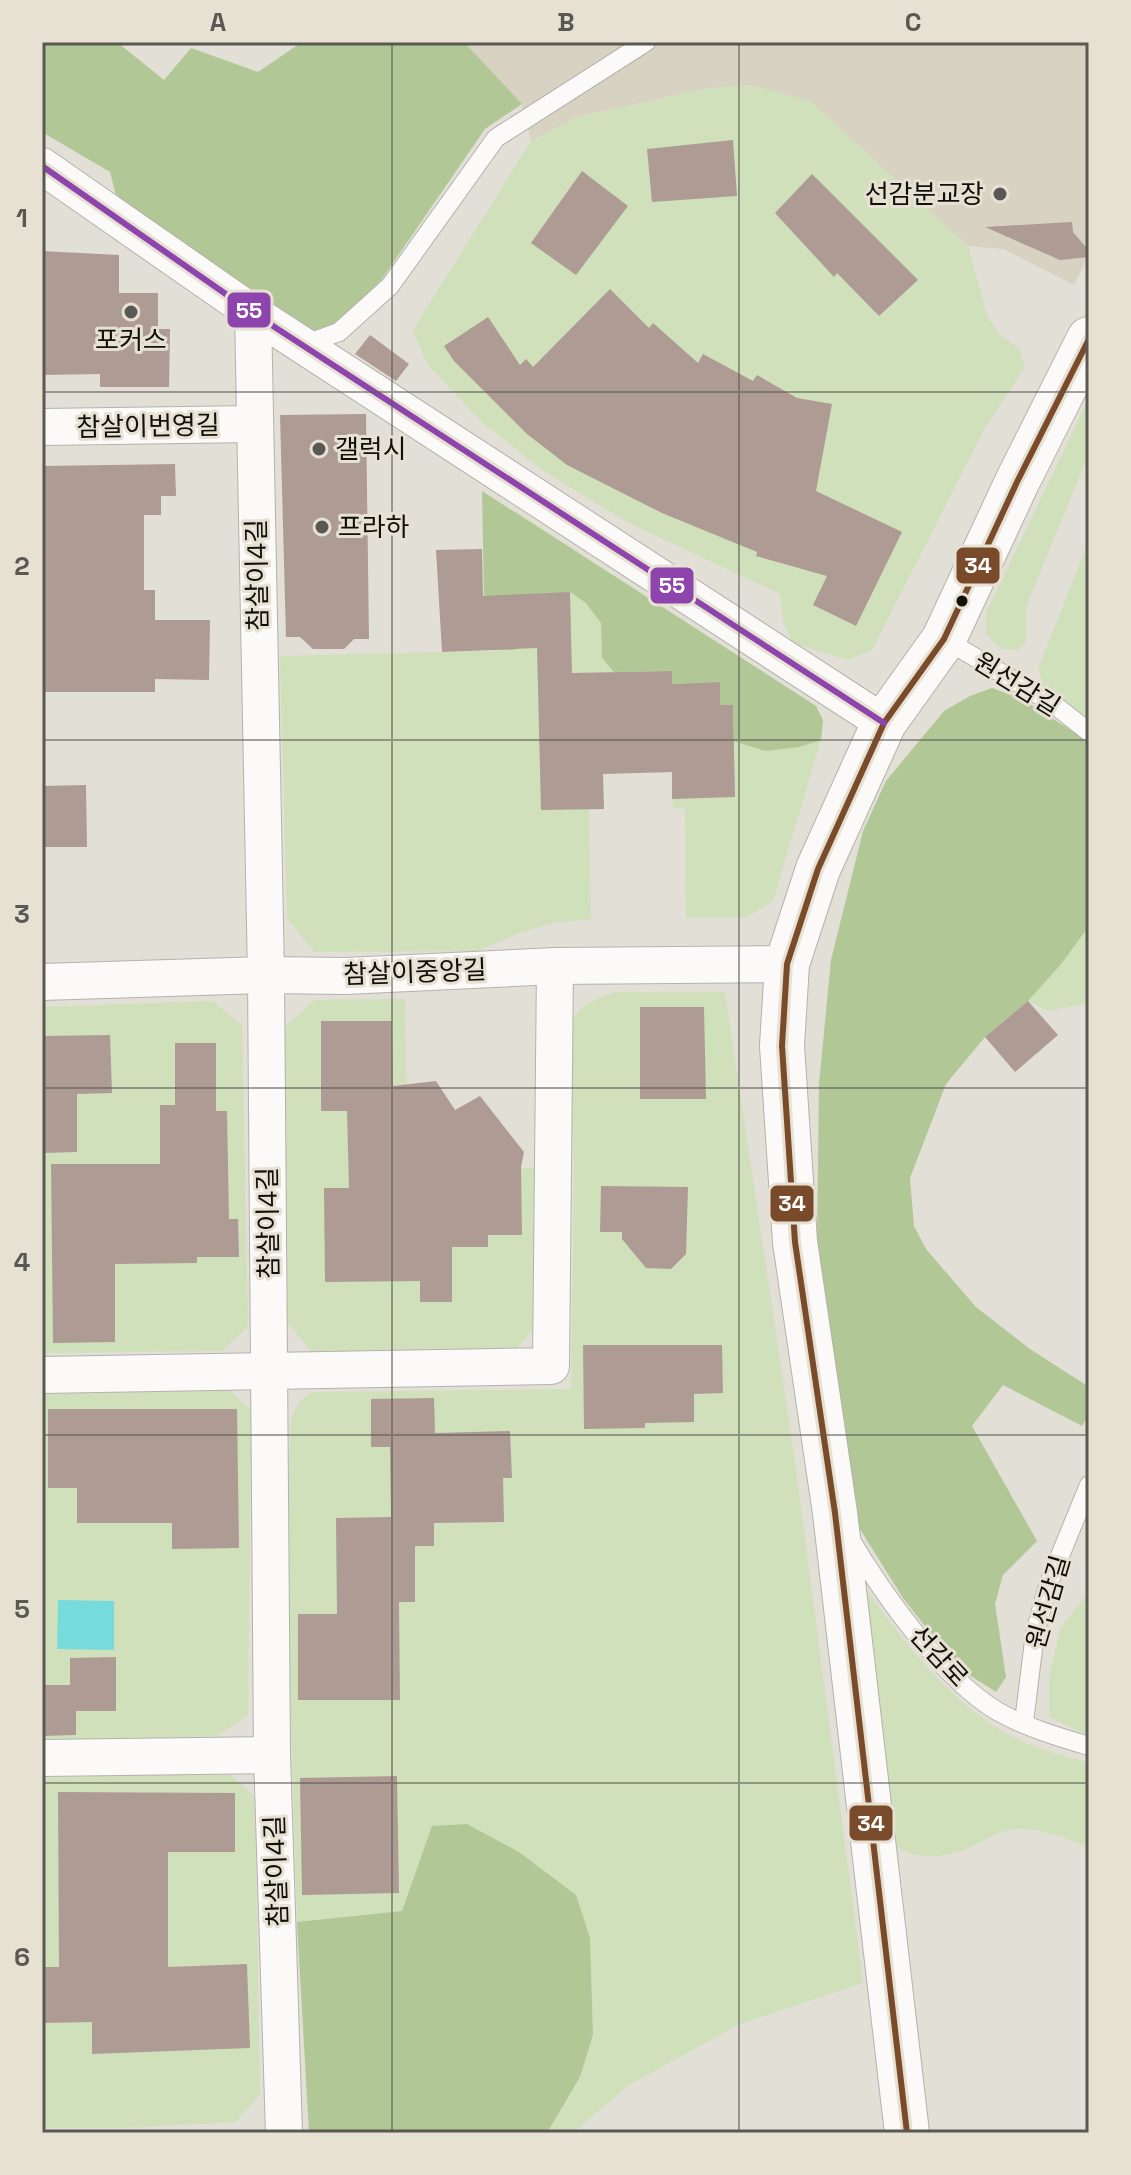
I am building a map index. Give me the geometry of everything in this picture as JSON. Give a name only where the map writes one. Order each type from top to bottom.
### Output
[{"type":"street","points":[[42,166],[253,313],[884,723]]},
{"type":"street","name":"참살이4길","points":[[253,313],[266,975],[272,1755],[284,2133]]},
{"type":"street","points":[[907,2133],[835,1513],[795,1242],[782,1046],[787,964],[818,869],[884,723],[944,639],[1017,482],[1089,339]]},
{"type":"street","name":"참살이번영길","points":[[42,427],[254,424]]},
{"type":"street","name":"참살이중앙길","points":[[42,982],[266,975],[346,976],[555,966],[787,964]]},
{"type":"street","points":[[42,1375],[551,1366],[555,966]]},
{"type":"street","points":[[42,1758],[272,1755]]},
{"type":"lane","points":[[303,345],[339,332],[390,286],[496,138],[646,42]]},
{"type":"lane","name":"원선감길","points":[[944,639],[1052,703],[1089,732]]},
{"type":"lane","name":"원선감길","points":[[1024,1722],[1035,1633],[1048,1585],[1089,1485]]},
{"type":"lane","name":"선감로","points":[[835,1513],[867,1568],[904,1619],[965,1686],[998,1711],[1058,1737],[1089,1746]]},
{"type":"shaded area","name":"선감분교장","points":[[464,42],[1089,42],[1089,253],[1074,285],[1003,249],[968,246],[810,101],[749,85],[704,89],[577,117],[531,141],[522,104]]},
{"type":"green space","points":[[42,42],[117,42],[164,80],[191,48],[258,72],[302,42],[464,42],[522,104],[485,129],[382,279],[337,324],[304,333],[119,207],[110,172],[42,132]]},
{"type":"green space","points":[[749,85],[810,101],[968,246],[988,318],[1000,335],[1019,348],[1025,367],[984,430],[872,650],[847,660],[793,643],[783,622],[780,594],[627,522],[542,470],[484,424],[427,364],[413,330],[531,141],[577,117],[704,89]]},
{"type":"green space","points":[[1089,398],[1089,453],[1026,607],[1026,641],[1019,650],[1002,649],[986,635],[986,613]]},
{"type":"green space","points":[[482,491],[816,706],[823,720],[821,740],[799,747],[765,751],[734,741],[733,705],[720,705],[719,682],[672,684],[672,671],[614,672],[602,658],[601,623],[586,603],[570,592],[516,603],[515,650],[485,650]]},
{"type":"green space","points":[[515,511],[816,706],[823,720],[821,740],[773,901],[746,918],[686,918],[685,809],[673,808],[671,749],[602,748],[604,809],[589,810],[591,919],[554,923],[519,933],[478,951],[314,952],[287,918],[280,656],[515,650]]},
{"type":"green space","points":[[1089,541],[1089,719],[1044,686],[1038,669]]},
{"type":"green space","points":[[992,688],[1022,699],[1089,744],[1089,926],[1028,1001],[985,1037],[946,1084],[910,1178],[914,1226],[926,1249],[976,1307],[1030,1349],[1089,1387],[1089,1415],[1082,1426],[1003,1385],[972,1426],[1037,1541],[1003,1575],[995,1604],[1006,1677],[996,1692],[971,1676],[932,1635],[903,1598],[848,1510],[817,1246],[819,1084],[831,960],[863,831],[886,781],[944,711]]},
{"type":"green space","points":[[1089,926],[1089,1003],[1048,1011],[1028,1001],[1062,963]]},
{"type":"green space","points":[[616,992],[725,992],[795,1461],[863,1983],[738,2025],[629,2085],[573,2133],[547,2133],[580,2077],[593,2035],[590,1938],[402,1911],[297,1922],[286,1550],[291,1418],[300,1401],[312,1392],[571,1389],[574,1163],[567,1028],[587,1004]]},
{"type":"green space","points":[[405,999],[408,1169],[541,1168],[543,1319],[516,1349],[314,1354],[286,1322],[283,1029],[314,1000]]},
{"type":"green space","points":[[213,1001],[242,1026],[248,1326],[222,1351],[42,1353],[42,1007]]},
{"type":"green space","points":[[229,1390],[251,1410],[248,1715],[217,1736],[42,1742],[42,1394]]},
{"type":"green space","points":[[866,1589],[918,1657],[980,1716],[1030,1745],[1089,1763],[1089,1847],[1026,1829],[1002,1832],[967,1849],[946,1855],[915,1855],[896,1846]]},
{"type":"green space","points":[[1089,1592],[1089,1736],[1049,1717],[1049,1678],[1060,1629]]},
{"type":"green space","points":[[231,1775],[255,1797],[260,2094],[236,2122],[127,2128],[42,2128],[42,1778]]},
{"type":"green space","points":[[467,1824],[519,1852],[576,1895],[590,1938],[593,2035],[580,2077],[547,2133],[309,2133],[297,1922],[402,1911],[432,1826]]},
{"type":"water","points":[[58,1600],[114,1601],[114,1650],[57,1649]]},
{"type":"building","points":[[733,140],[737,196],[652,202],[647,149]]},
{"type":"building","points":[[582,171],[628,206],[576,275],[531,243]]},
{"type":"building","points":[[812,174],[918,280],[879,316],[837,273],[834,277],[775,213]]},
{"type":"building","points":[[1072,222],[1073,232],[1089,251],[1089,257],[1060,260],[985,227]]},
{"type":"building","points":[[42,251],[119,255],[119,293],[158,293],[158,329],[170,329],[169,387],[100,387],[100,374],[42,375]]},
{"type":"building","points":[[610,289],[649,328],[653,323],[698,363],[703,354],[753,381],[757,375],[797,398],[832,404],[816,491],[902,532],[856,626],[813,605],[827,576],[756,556],[757,552],[662,513],[567,465],[527,434],[454,361],[444,346],[488,317],[520,365],[526,359],[533,367]]},
{"type":"building","points":[[370,335],[409,364],[396,381],[355,354]]},
{"type":"building","points":[[366,414],[369,639],[354,639],[344,649],[313,649],[300,637],[286,637],[280,415]]},
{"type":"building","points":[[175,464],[176,496],[161,496],[161,515],[144,515],[144,590],[155,590],[155,620],[210,620],[209,680],[155,679],[155,692],[42,692],[42,466]]},
{"type":"building","points":[[482,549],[483,596],[570,592],[572,673],[672,671],[672,684],[720,682],[720,705],[733,705],[735,797],[672,799],[672,772],[603,774],[604,809],[541,810],[537,648],[442,652],[436,550]]},
{"type":"building","points":[[86,785],[87,847],[42,847],[42,786]]},
{"type":"building","points":[[1028,1001],[1058,1035],[1015,1072],[985,1037]]},
{"type":"building","points":[[640,1007],[704,1007],[706,1099],[640,1099]]},
{"type":"building","points":[[321,1021],[392,1021],[393,1086],[436,1081],[455,1110],[480,1096],[524,1152],[521,1167],[522,1235],[488,1235],[488,1247],[452,1247],[452,1302],[420,1302],[420,1281],[325,1282],[324,1188],[349,1188],[347,1111],[321,1111]]},
{"type":"building","points":[[110,1035],[112,1093],[77,1094],[77,1152],[42,1153],[42,1036]]},
{"type":"building","points":[[175,1043],[216,1043],[216,1111],[227,1111],[229,1219],[238,1219],[239,1257],[197,1257],[197,1263],[115,1264],[115,1342],[53,1343],[51,1164],[160,1164],[160,1105],[175,1105]]},
{"type":"building","points":[[601,1186],[688,1187],[686,1254],[671,1269],[646,1268],[622,1239],[622,1232],[600,1232]]},
{"type":"building","points":[[583,1345],[722,1345],[723,1393],[694,1394],[694,1422],[645,1423],[645,1428],[584,1429]]},
{"type":"building","points":[[434,1398],[435,1433],[510,1431],[512,1478],[503,1478],[504,1522],[434,1523],[434,1546],[415,1546],[415,1602],[399,1602],[400,1700],[298,1700],[298,1614],[337,1614],[336,1518],[391,1517],[390,1447],[371,1447],[371,1399]]},
{"type":"building","points":[[48,1409],[237,1409],[239,1548],[172,1549],[172,1523],[77,1523],[77,1488],[48,1488]]},
{"type":"building","points":[[116,1657],[116,1711],[76,1711],[76,1735],[42,1736],[42,1685],[70,1685],[70,1658]]},
{"type":"building","points":[[397,1776],[399,1893],[302,1895],[300,1778]]},
{"type":"building","points":[[58,1792],[235,1793],[235,1852],[168,1852],[168,1967],[247,1964],[250,2048],[92,2054],[92,2022],[42,2023],[42,1967],[59,1967]]},
{"type":"transit line","name":"55","points":[[42,166],[253,313],[884,723]]},
{"type":"transit line","name":"34","points":[[907,2133],[835,1513],[795,1242],[782,1046],[787,964],[818,869],[884,723],[944,639],[1017,482],[1089,339]]},
{"type":"place","name":"선감분교장","points":[[1000,194]]},
{"type":"place","name":"포커스","points":[[131,312]]},
{"type":"place","name":"갤럭시","points":[[319,449]]},
{"type":"place","name":"프라하","points":[[322,527]]}]
